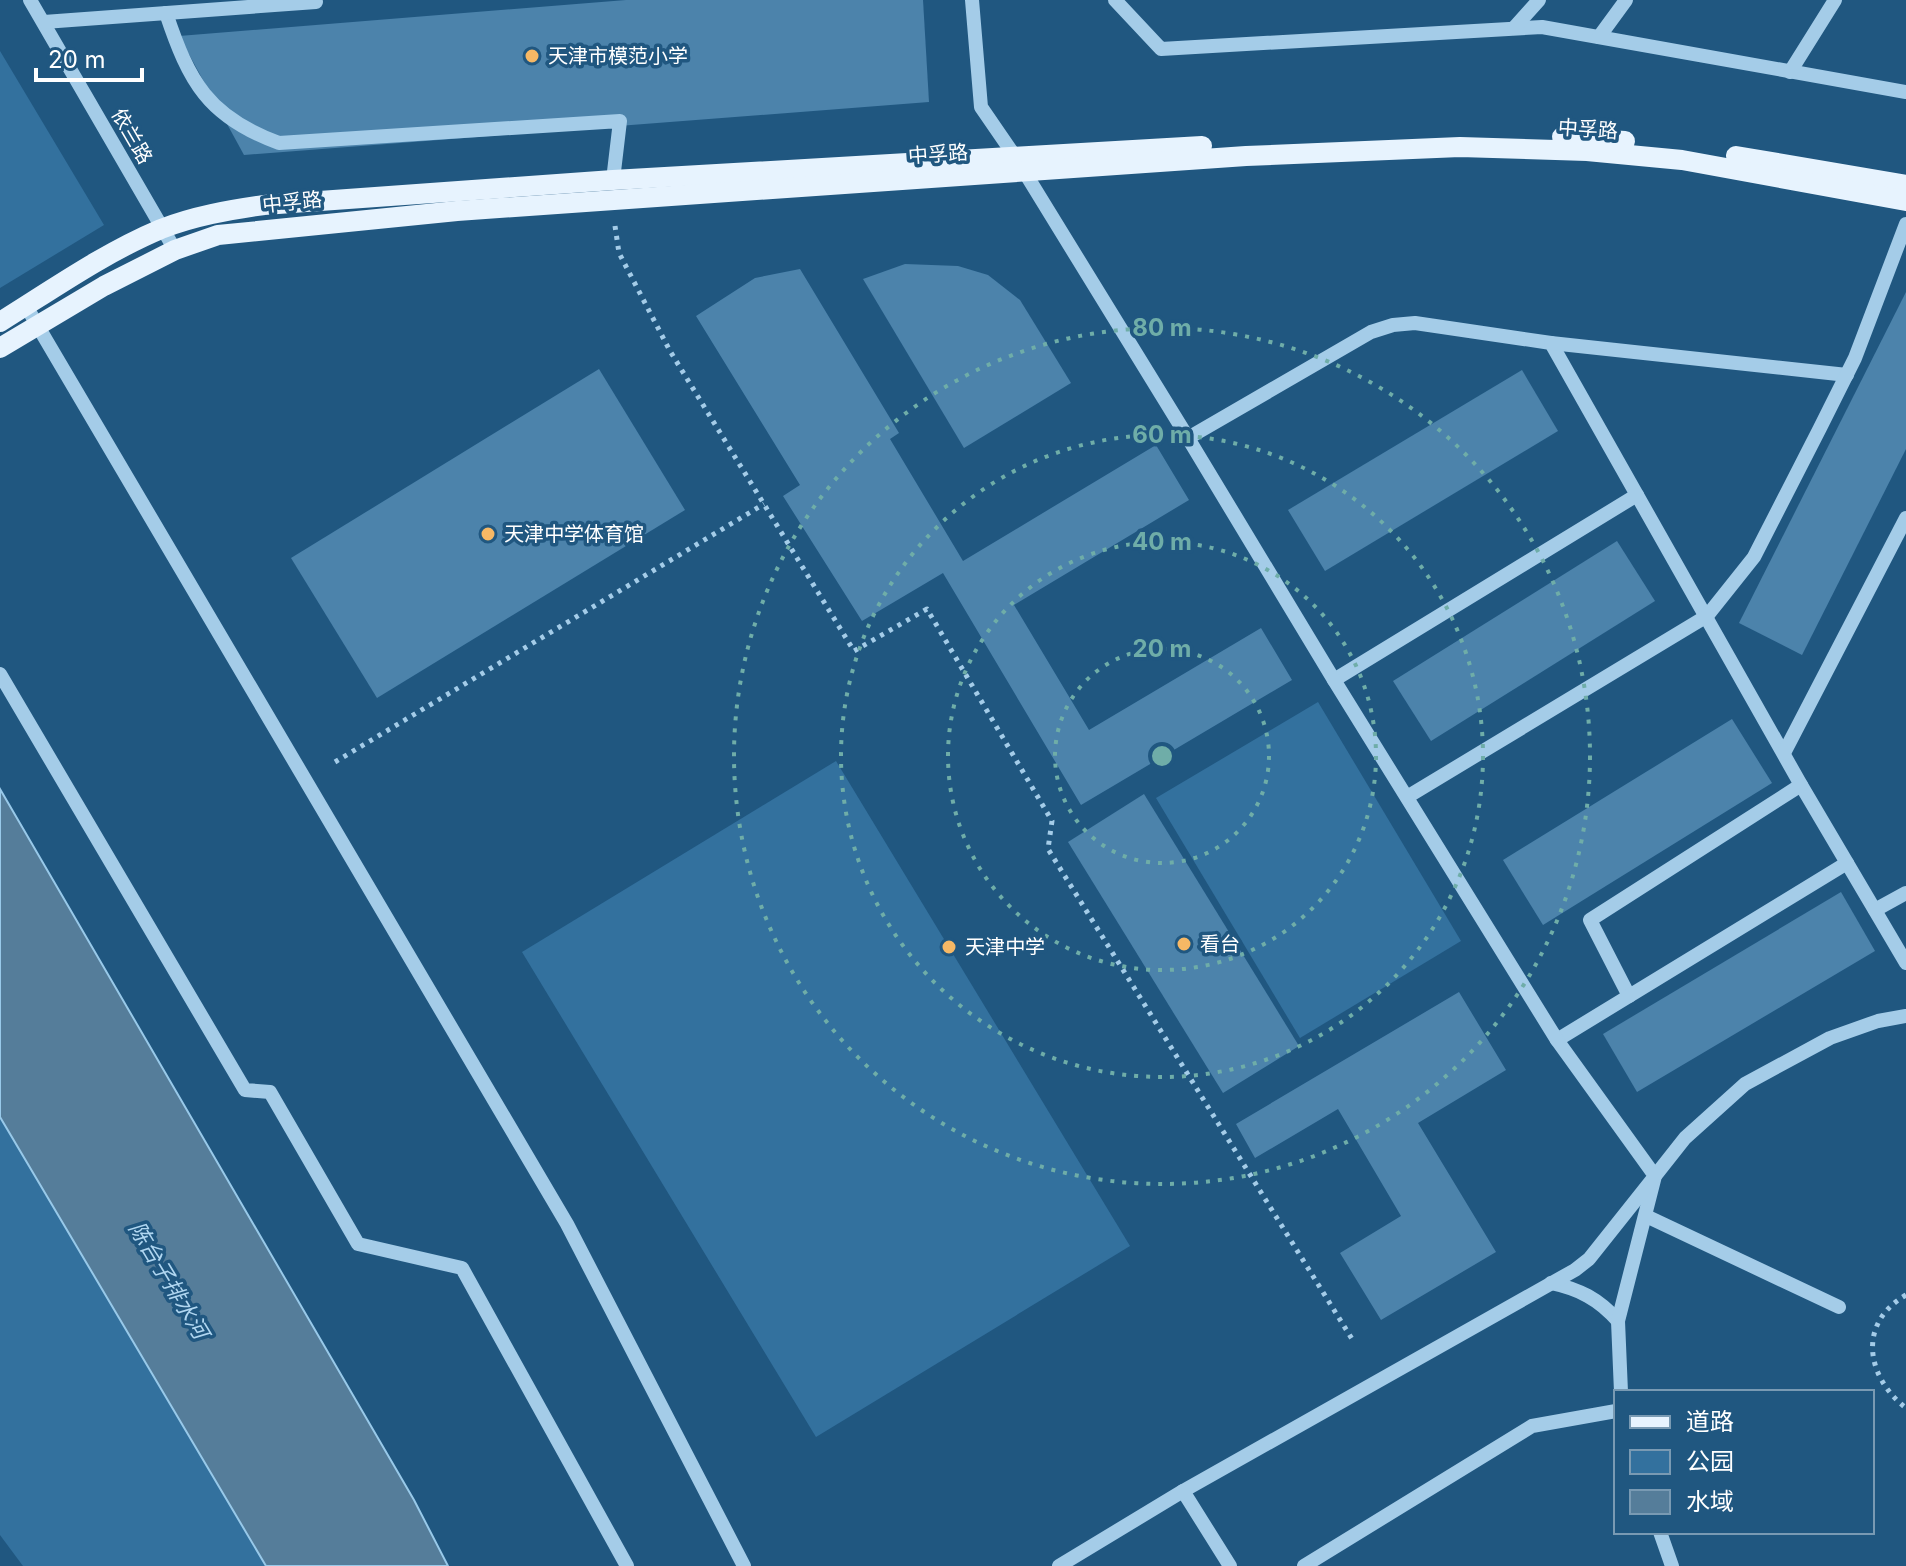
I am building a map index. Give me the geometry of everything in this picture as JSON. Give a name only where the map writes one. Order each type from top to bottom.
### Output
[{"type":"main road","name":"中孚路","points":[[0,348],[104,286],[175,250],[218,235],[457,211],[612,201],[1352,138],[1492,135],[1591,138],[1691,149],[1906,185]]},
{"type":"main road","name":"中孚路","points":[[0,322],[108,255],[162,229],[212,213],[264,205],[613,180],[1460,147],[1587,151],[1682,160],[1906,201]]},
{"type":"street","name":"依兰路","points":[[30,0],[175,250]]},
{"type":"street","points":[[972,0],[981,107],[1557,1040],[1655,1176],[1618,1321],[1621,1390]]},
{"type":"street","points":[[1115,0],[1161,49],[1542,27],[1906,92]]},
{"type":"street","points":[[1514,28],[1539,0]]},
{"type":"street","points":[[1599,37],[1626,0]]},
{"type":"street","points":[[1790,72],[1835,0]]},
{"type":"street","points":[[44,22],[316,2]]},
{"type":"street","points":[[166,13],[180,55],[207,99],[246,131],[279,143],[620,121],[613,180]]},
{"type":"street","points":[[1407,797],[1707,616],[1754,557],[1847,375],[1906,224]]},
{"type":"street","points":[[26,306],[567,1224],[744,1566]]},
{"type":"street","points":[[1188,438],[1371,332],[1393,325],[1415,323],[1551,343],[1847,375]]},
{"type":"street","points":[[1551,343],[1801,785],[1906,963]]},
{"type":"street","points":[[1334,680],[1637,495]]},
{"type":"street","points":[[1784,753],[1906,518]]},
{"type":"street","points":[[0,674],[245,1090],[270,1092],[358,1244],[462,1268],[627,1566]]},
{"type":"street","points":[[1629,996],[1590,920],[1801,785]]},
{"type":"street","points":[[1557,1040],[1847,863]]},
{"type":"street","points":[[1875,910],[1906,893]]},
{"type":"street","points":[[1059,1566],[1183,1491],[1589,1259],[1685,1138],[1745,1084],[1830,1038],[1878,1021],[1906,1016]]},
{"type":"street","points":[[1646,1216],[1839,1307]]},
{"type":"street","points":[[1551,1283],[1587,1294],[1618,1321]]},
{"type":"street","points":[[1304,1566],[1532,1426],[1614,1411]]},
{"type":"street","points":[[1183,1491],[1230,1566]]},
{"type":"street","points":[[1661,1534],[1672,1566]]},
{"type":"path","points":[[612,201],[619,253],[670,351],[854,651],[927,609],[1052,821],[1048,849],[1352,1339]]},
{"type":"path","points":[[335,762],[764,504]]},
{"type":"path","points":[[1906,1295],[1895,1301],[1882,1317],[1873,1337],[1872,1358],[1878,1378],[1890,1395],[1906,1408]]},
{"type":"green space","points":[[0,51],[104,225],[0,288]]},
{"type":"green space","points":[[1318,702],[1461,941],[1300,1038],[1156,798]]},
{"type":"green space","points":[[836,761],[1130,1246],[816,1437],[522,952]]},
{"type":"green space","points":[[0,1117],[266,1566],[23,1566],[0,1535]]},
{"type":"water","name":"陈台子排水河","points":[[0,789],[414,1500],[448,1566],[266,1566],[0,1117]]},
{"type":"building","name":"天津市模范小学","points":[[626,0],[923,0],[929,102],[244,155],[179,36]]},
{"type":"building","points":[[905,264],[958,266],[988,275],[1020,300],[1071,383],[964,448],[863,279]]},
{"type":"building","points":[[800,269],[899,433],[890,439],[963,561],[1156,445],[1189,500],[1014,605],[1089,730],[1261,628],[1292,680],[1081,805],[943,573],[862,621],[783,496],[800,485],[696,316],[755,278]]},
{"type":"building","points":[[1906,292],[1906,449],[1802,655],[1739,623]]},
{"type":"building","name":"天津中学体育馆","points":[[599,369],[685,510],[377,698],[291,558]]},
{"type":"building","points":[[1522,370],[1558,431],[1325,571],[1288,510]]},
{"type":"building","points":[[1617,541],[1655,601],[1431,741],[1393,681]]},
{"type":"building","points":[[1732,719],[1772,783],[1543,925],[1503,860]]},
{"type":"building","name":"看台","points":[[1144,794],[1299,1046],[1223,1093],[1068,842]]},
{"type":"building","points":[[1841,892],[1875,951],[1637,1092],[1603,1034]]},
{"type":"building","points":[[1459,992],[1506,1070],[1418,1123],[1496,1252],[1381,1320],[1340,1253],[1401,1216],[1338,1109],[1255,1158],[1236,1124]]},
{"type":"place","name":"天津市模范小学","points":[[532,56]]},
{"type":"place","name":"天津中学体育馆","points":[[488,534]]},
{"type":"place","name":"看台","points":[[1184,944]]},
{"type":"place","name":"天津中学","points":[[949,947]]}]
